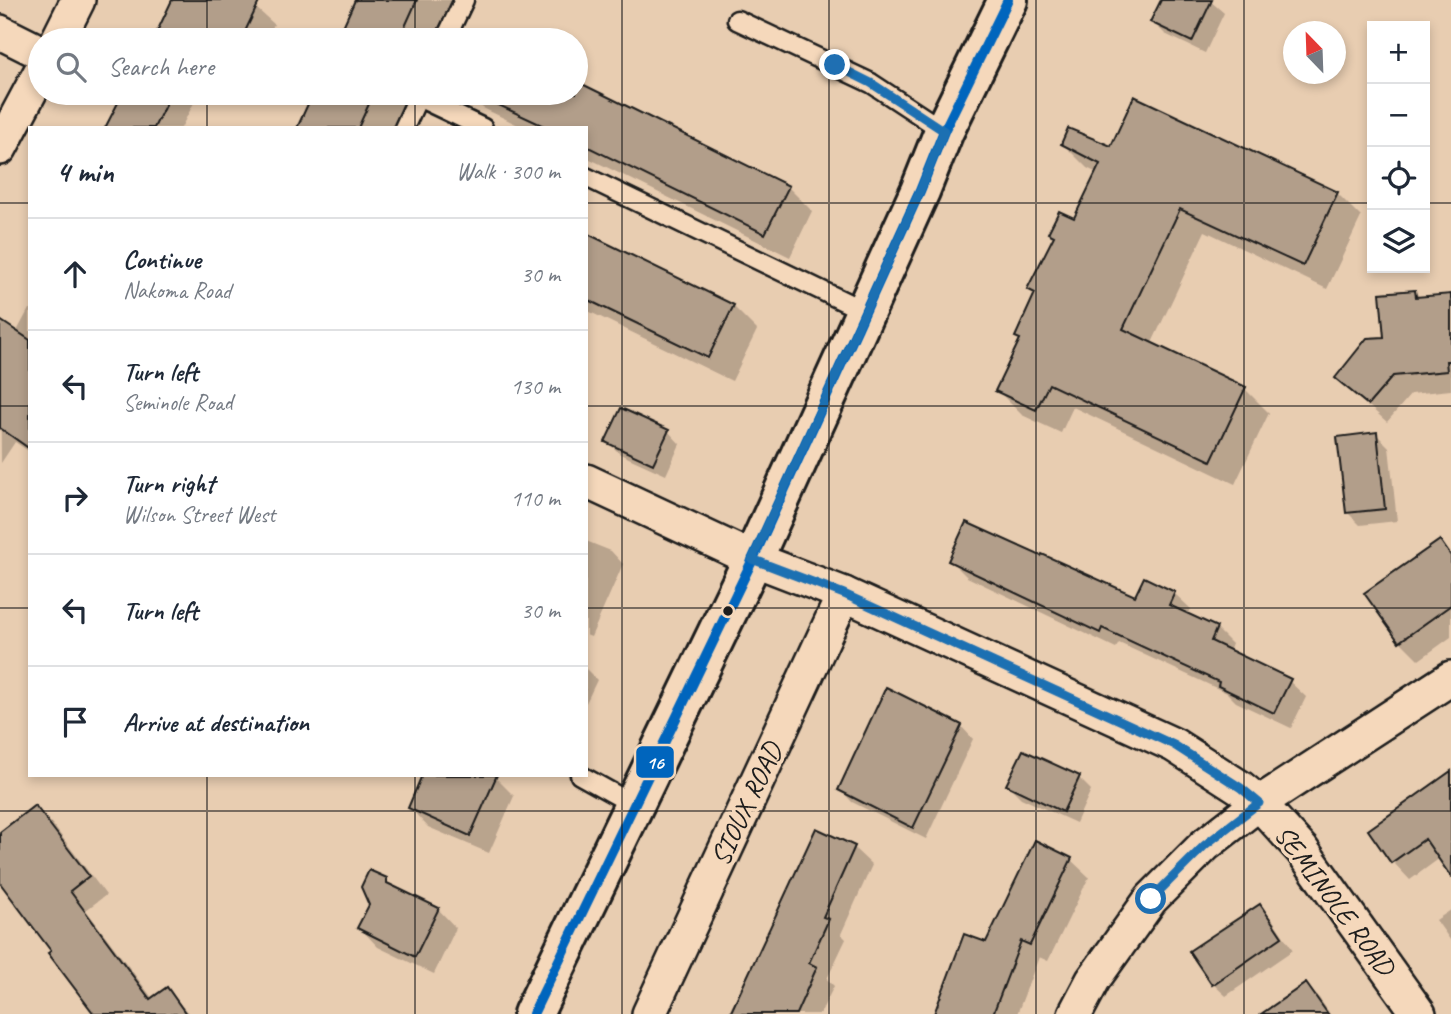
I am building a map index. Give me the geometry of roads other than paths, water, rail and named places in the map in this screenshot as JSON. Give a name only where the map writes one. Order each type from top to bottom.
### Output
[{"type":"main road","points":[[533,1014],[752,559],[920,191],[944,131],[1008,0]]},
{"type":"street","points":[[64,28],[78,0]]},
{"type":"street","points":[[0,32],[28,46]]},
{"type":"street","points":[[0,148],[28,96]]},
{"type":"street","name":"SEMINOLE ROAD","points":[[588,482],[752,559],[844,594],[1174,745],[1241,788],[1259,803],[1302,850],[1419,1014]]},
{"type":"street","name":"SIOUX ROAD","points":[[649,1014],[844,594]]},
{"type":"street","points":[[1075,1014],[1093,980],[1151,899],[1205,845],[1259,803],[1451,678]]},
{"type":"lane","points":[[451,28],[464,0]]},
{"type":"lane","points":[[737,20],[871,83],[944,131]]},
{"type":"lane","points":[[405,126],[414,105]]},
{"type":"lane","points":[[438,105],[479,126]]},
{"type":"lane","points":[[588,178],[864,310]]},
{"type":"lane","points":[[584,777],[634,805]]}]
